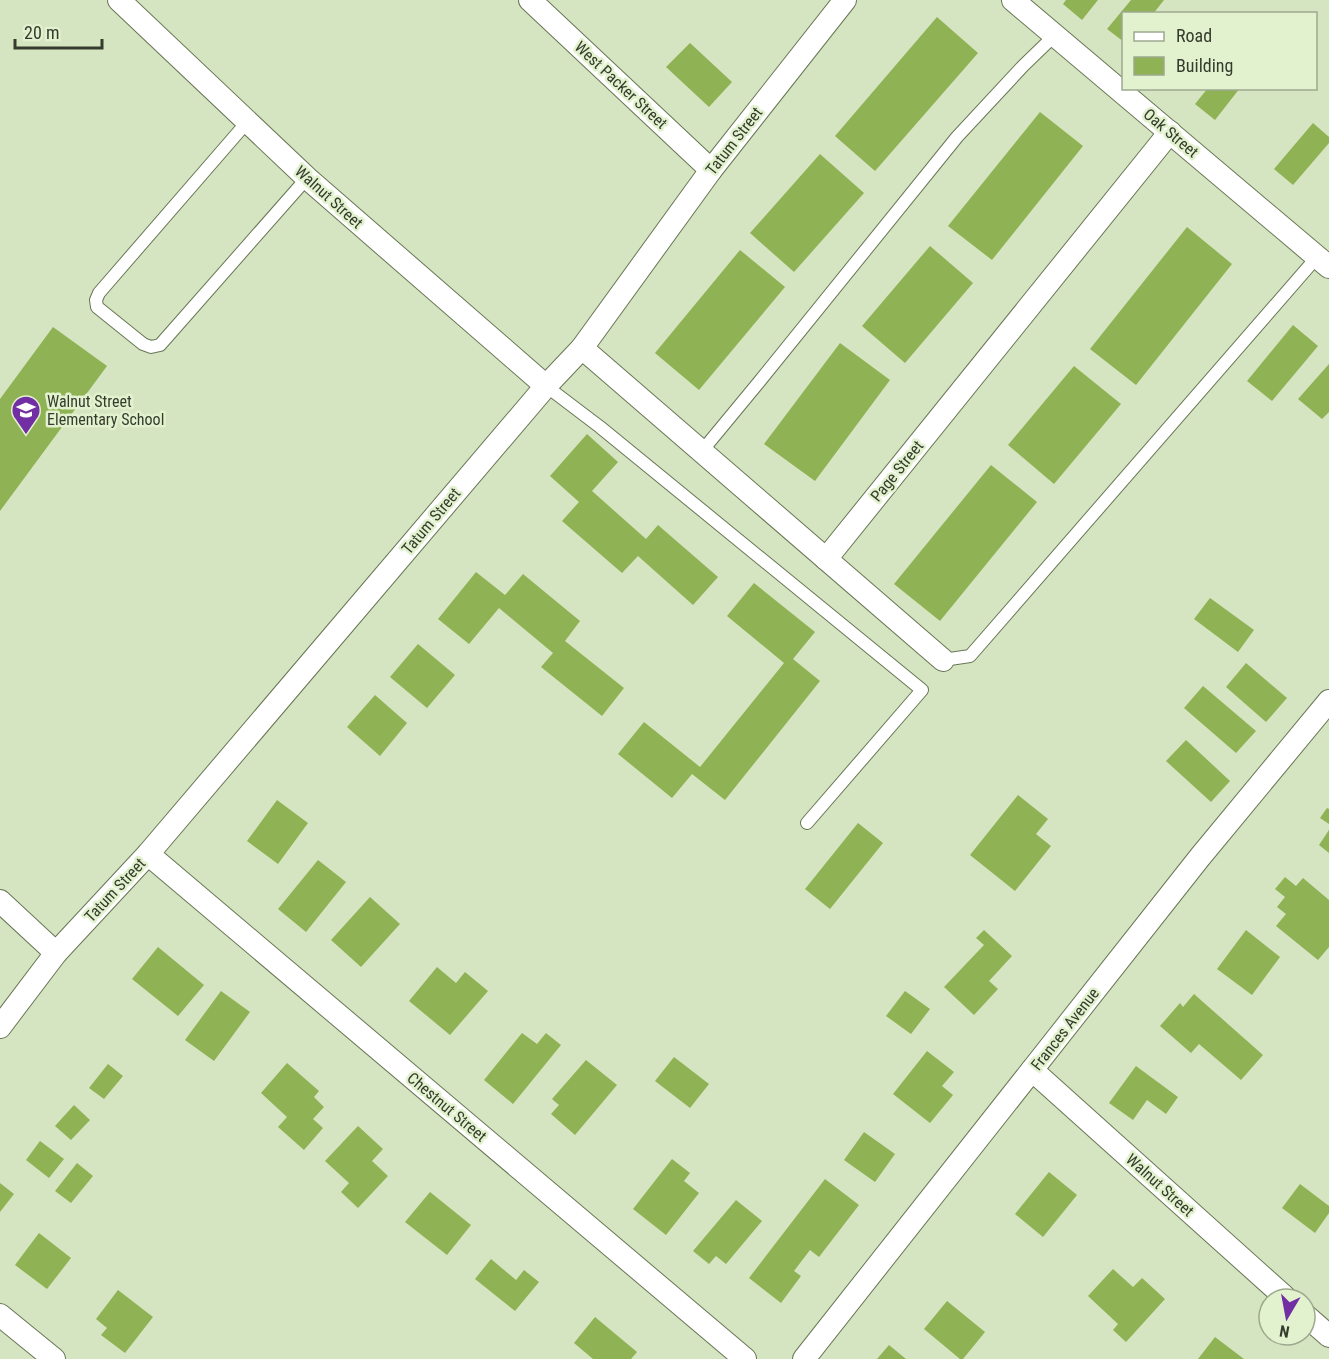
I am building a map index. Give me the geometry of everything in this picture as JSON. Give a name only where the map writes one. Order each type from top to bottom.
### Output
[{"type":"street","name":"Walnut Street","points":[[119,0],[307,178],[546,386]]},
{"type":"street","name":"West Packer Street","points":[[530,0],[711,170]]},
{"type":"street","name":"Tatum Street","points":[[0,1027],[56,953],[148,854],[546,386],[582,348],[711,170],[845,0]]},
{"type":"street","name":"Oak Street","points":[[1013,0],[1323,262]]},
{"type":"street","name":"Page Street","points":[[826,559],[1170,132]]},
{"type":"street","points":[[582,348],[943,660]]},
{"type":"street","name":"Frances Avenue","points":[[804,1359],[1200,857],[1329,701]]},
{"type":"street","name":"Chestnut Street","points":[[148,854],[745,1359]]},
{"type":"street","points":[[0,901],[56,953]]},
{"type":"street","name":"Walnut Street","points":[[1032,1070],[1274,1287]]},
{"type":"street","points":[[0,1315],[54,1359]]},
{"type":"street","points":[[1317,1326],[1329,1336]]},
{"type":"lane","points":[[702,451],[957,137],[1055,35]]},
{"type":"lane","points":[[248,121],[99,293],[96,300],[97,307],[143,344],[151,347],[160,345],[307,178]]},
{"type":"lane","points":[[943,660],[970,656],[1271,312],[1323,262]]},
{"type":"lane","points":[[546,386],[637,457],[922,690],[807,823]]},
{"type":"building","points":[[1066,0],[1098,0],[1082,20],[1063,4]]},
{"type":"building","points":[[1131,0],[1164,0],[1155,12],[1122,12],[1122,40],[1107,29]]},
{"type":"building","points":[[937,17],[978,53],[875,171],[835,136]]},
{"type":"building","points":[[690,43],[732,82],[709,107],[666,67]]},
{"type":"building","points":[[1206,90],[1238,90],[1215,120],[1195,104]]},
{"type":"building","points":[[1040,112],[1083,146],[992,260],[948,226]]},
{"type":"building","points":[[1313,123],[1329,137],[1329,143],[1293,185],[1274,169]]},
{"type":"building","points":[[820,154],[864,193],[794,272],[750,233]]},
{"type":"building","points":[[1187,227],[1232,264],[1136,385],[1090,349]]},
{"type":"building","points":[[930,246],[973,283],[905,363],[862,326]]},
{"type":"building","points":[[740,250],[785,287],[699,390],[655,353]]},
{"type":"building","points":[[1293,325],[1318,346],[1272,401],[1247,381]]},
{"type":"building","name":"Walnut Street Elementary School","points":[[53,327],[107,366],[0,511],[0,399]]},
{"type":"building","points":[[840,343],[890,380],[815,481],[764,444]]},
{"type":"building","points":[[1329,364],[1329,412],[1322,419],[1298,399]]},
{"type":"building","points":[[1074,366],[1121,404],[1054,484],[1008,445]]},
{"type":"building","points":[[587,434],[618,462],[592,491],[646,539],[658,525],[718,577],[693,605],[638,556],[622,573],[562,521],[579,502],[550,476]]},
{"type":"building","points":[[991,465],[1037,502],[940,621],[894,584]]},
{"type":"building","points":[[476,572],[505,595],[523,574],[580,621],[565,641],[624,688],[602,716],[541,667],[553,653],[499,608],[469,644],[438,619]]},
{"type":"building","points":[[754,583],[815,632],[793,659],[820,681],[725,800],[692,774],[672,798],[618,754],[644,722],[700,767],[784,663],[727,616]]},
{"type":"building","points":[[1210,598],[1254,630],[1238,652],[1194,619]]},
{"type":"building","points":[[418,644],[455,675],[427,708],[390,677]]},
{"type":"building","points":[[1246,663],[1287,698],[1266,722],[1226,687]]},
{"type":"building","points":[[1203,686],[1256,731],[1236,753],[1184,708]]},
{"type":"building","points":[[375,695],[407,723],[380,756],[347,727]]},
{"type":"building","points":[[1186,740],[1230,781],[1211,802],[1166,761]]},
{"type":"building","points":[[1018,795],[1048,819],[1036,834],[1051,846],[1015,891],[970,855]]},
{"type":"building","points":[[277,800],[308,823],[278,864],[247,841]]},
{"type":"building","points":[[1327,808],[1329,809],[1329,824],[1320,818]]},
{"type":"building","points":[[858,823],[883,843],[830,909],[805,889]]},
{"type":"building","points":[[1329,830],[1329,853],[1319,845]]},
{"type":"building","points":[[318,860],[346,882],[306,932],[278,909]]},
{"type":"building","points":[[1285,877],[1296,886],[1303,878],[1329,900],[1329,947],[1318,960],[1276,926],[1286,914],[1277,907],[1285,897],[1275,889]]},
{"type":"building","points":[[370,897],[400,924],[361,967],[331,940]]},
{"type":"building","points":[[984,930],[1012,956],[989,981],[998,989],[974,1015],[944,987],[984,945],[976,938]]},
{"type":"building","points":[[1246,930],[1280,957],[1252,995],[1217,969]]},
{"type":"building","points":[[158,947],[204,985],[178,1016],[132,979]]},
{"type":"building","points":[[437,967],[456,983],[465,972],[488,991],[450,1035],[409,1001]]},
{"type":"building","points":[[221,991],[250,1012],[214,1061],[185,1040]]},
{"type":"building","points":[[905,991],[930,1009],[911,1034],[886,1016]]},
{"type":"building","points":[[1194,994],[1263,1055],[1241,1080],[1199,1044],[1191,1053],[1160,1026],[1180,1003],[1183,1007]]},
{"type":"building","points":[[522,1033],[537,1044],[546,1033],[561,1045],[513,1104],[484,1080]]},
{"type":"building","points":[[927,1051],[954,1072],[942,1086],[953,1095],[930,1123],[893,1094]]},
{"type":"building","points":[[674,1057],[709,1084],[690,1108],[655,1081]]},
{"type":"building","points":[[586,1060],[617,1085],[575,1135],[551,1114],[559,1105],[552,1099]]},
{"type":"building","points":[[287,1063],[319,1091],[314,1097],[324,1107],[313,1119],[323,1128],[304,1150],[278,1127],[287,1117],[261,1093]]},
{"type":"building","points":[[108,1064],[123,1076],[104,1099],[89,1088]]},
{"type":"building","points":[[1136,1066],[1178,1097],[1166,1114],[1147,1100],[1133,1120],[1109,1103]]},
{"type":"building","points":[[74,1105],[90,1120],[71,1140],[55,1126]]},
{"type":"building","points":[[358,1126],[383,1149],[372,1161],[388,1176],[358,1208],[341,1192],[349,1183],[325,1161]]},
{"type":"building","points":[[864,1132],[895,1154],[875,1182],[844,1160]]},
{"type":"building","points":[[40,1141],[64,1159],[49,1178],[26,1160]]},
{"type":"building","points":[[672,1159],[690,1173],[684,1181],[699,1193],[666,1235],[633,1209]]},
{"type":"building","points":[[77,1163],[93,1176],[71,1203],[55,1191]]},
{"type":"building","points":[[1049,1172],[1077,1195],[1043,1237],[1015,1214]]},
{"type":"building","points":[[825,1179],[859,1205],[819,1257],[810,1250],[794,1271],[801,1276],[781,1303],[749,1278]]},
{"type":"building","points":[[0,1183],[14,1194],[0,1212]]},
{"type":"building","points":[[1300,1184],[1329,1206],[1329,1213],[1315,1233],[1282,1208]]},
{"type":"building","points":[[430,1192],[471,1225],[447,1255],[405,1222]]},
{"type":"building","points":[[736,1200],[762,1221],[726,1264],[716,1256],[709,1264],[693,1251]]},
{"type":"building","points":[[39,1233],[71,1258],[47,1289],[15,1265]]},
{"type":"building","points":[[491,1259],[516,1280],[524,1270],[539,1282],[515,1311],[475,1279]]},
{"type":"building","points":[[1113,1269],[1133,1287],[1142,1278],[1165,1299],[1126,1342],[1113,1330],[1118,1324],[1088,1296]]},
{"type":"building","points":[[118,1290],[153,1317],[125,1353],[101,1335],[107,1328],[96,1319]]},
{"type":"building","points":[[947,1301],[985,1332],[963,1359],[960,1359],[924,1329]]},
{"type":"building","points":[[595,1317],[637,1352],[631,1359],[593,1359],[574,1343]]},
{"type":"building","points":[[1215,1337],[1244,1359],[1198,1359]]},
{"type":"building","points":[[889,1345],[906,1359],[877,1359]]},
{"type":"place","name":"Walnut Street Elementary School","points":[[26,436]]}]
